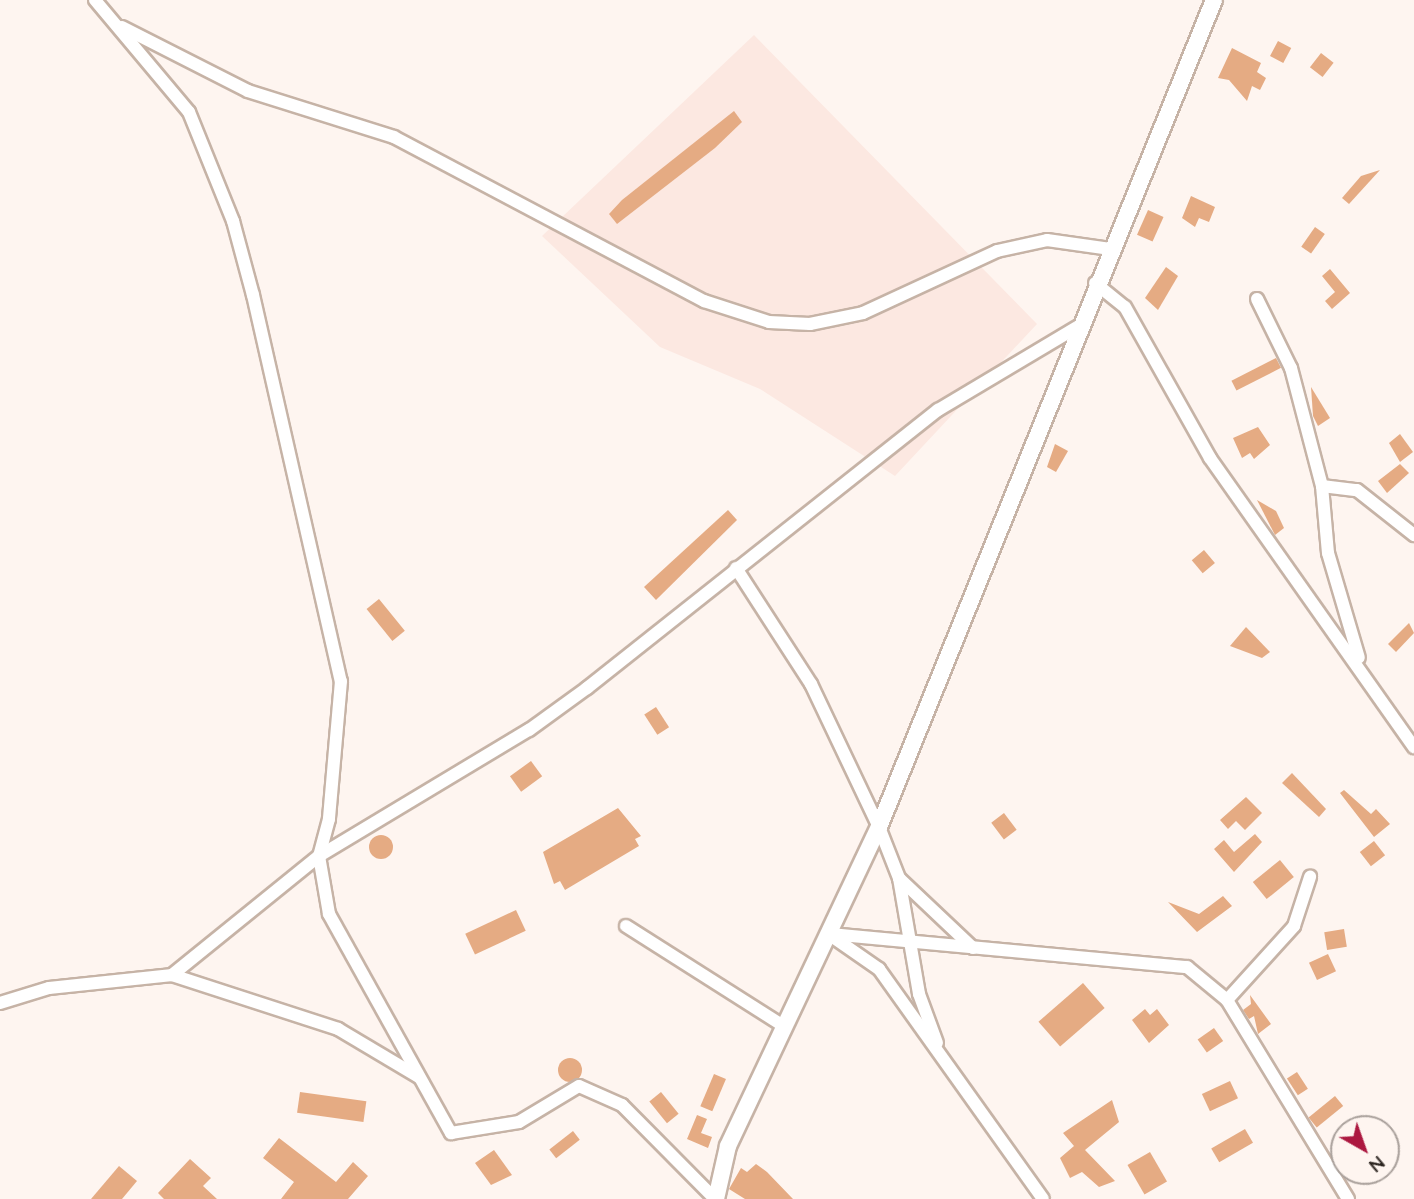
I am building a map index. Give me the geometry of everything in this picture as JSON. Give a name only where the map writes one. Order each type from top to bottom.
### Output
[{"type":"main road","points":[[716,1199],[728,1146],[879,827],[1077,327],[1214,0]]},
{"type":"street","points":[[95,0],[189,112],[206,145],[237,234],[304,500],[341,681],[329,819],[319,856],[329,914],[451,1133],[519,1122],[579,1086],[622,1105],[716,1199]]},
{"type":"street","points":[[116,24],[248,91],[394,137],[704,301],[769,322],[810,324],[863,313],[997,251],[1034,243],[1110,249]]},
{"type":"street","points":[[1095,283],[1125,307],[1209,458],[1362,668],[1414,747]]},
{"type":"street","points":[[1257,299],[1280,334],[1322,486],[1328,553],[1362,668]]},
{"type":"street","points":[[172,975],[319,856],[529,730],[938,410],[1077,327]]},
{"type":"street","points":[[1322,486],[1357,490],[1414,536]]},
{"type":"street","points":[[736,568],[811,684],[879,827],[899,878],[909,941],[937,1043]]},
{"type":"street","points":[[1227,1000],[1294,926],[1310,877]]},
{"type":"street","points":[[899,878],[973,948]]},
{"type":"street","points":[[626,926],[785,1027]]},
{"type":"street","points":[[830,934],[1187,967],[1227,1000],[1348,1199]]},
{"type":"street","points":[[830,934],[880,969],[937,1043],[1043,1199]]},
{"type":"street","points":[[0,1003],[49,988],[172,975],[338,1029],[419,1077]]},
{"type":"shaded area","points":[[754,35],[1037,324],[895,476],[760,389],[660,347],[542,236]]},
{"type":"building","points":[[1278,41],[1291,48],[1283,63],[1270,56]]},
{"type":"building","points":[[1232,48],[1261,63],[1257,72],[1266,78],[1260,90],[1252,86],[1247,101],[1229,80],[1218,78]]},
{"type":"building","points":[[1321,53],[1334,63],[1323,77],[1310,67]]},
{"type":"building","points":[[734,111],[742,122],[715,148],[617,224],[609,214],[622,200]]},
{"type":"building","points":[[1380,170],[1349,204],[1342,198],[1361,176]]},
{"type":"building","points":[[1191,196],[1215,207],[1209,222],[1199,218],[1195,227],[1182,218]]},
{"type":"building","points":[[1148,210],[1164,217],[1153,242],[1137,235]]},
{"type":"building","points":[[1315,227],[1325,234],[1311,254],[1301,247]]},
{"type":"building","points":[[1166,267],[1178,276],[1158,310],[1145,298]]},
{"type":"building","points":[[1330,269],[1350,293],[1332,309],[1325,301],[1335,292],[1322,276]]},
{"type":"building","points":[[1276,358],[1281,368],[1236,391],[1231,381]]},
{"type":"building","points":[[1311,387],[1330,418],[1318,426],[1313,416]]},
{"type":"building","points":[[1258,427],[1270,445],[1254,459],[1250,453],[1242,458],[1233,438]]},
{"type":"building","points":[[1400,434],[1413,452],[1400,462],[1389,443]]},
{"type":"building","points":[[1055,444],[1068,451],[1056,472],[1047,467]]},
{"type":"building","points":[[1400,464],[1409,473],[1387,493],[1378,481]]},
{"type":"building","points":[[1257,500],[1276,511],[1284,528],[1275,535]]},
{"type":"building","points":[[728,510],[737,520],[656,600],[644,587]]},
{"type":"building","points":[[1204,550],[1215,563],[1203,573],[1192,560]]},
{"type":"building","points":[[379,599],[405,631],[392,641],[367,609]]},
{"type":"building","points":[[1409,623],[1414,633],[1396,652],[1388,644]]},
{"type":"building","points":[[1246,627],[1270,652],[1262,658],[1230,646]]},
{"type":"building","points":[[656,707],[669,727],[657,735],[644,715]]},
{"type":"building","points":[[531,761],[542,776],[521,792],[510,776]]},
{"type":"building","points":[[1292,773],[1326,809],[1319,817],[1282,783]]},
{"type":"building","points":[[1344,790],[1371,814],[1376,809],[1390,824],[1374,837],[1340,793]]},
{"type":"building","points":[[1246,797],[1262,813],[1245,830],[1236,821],[1228,829],[1220,820]]},
{"type":"building","points":[[618,808],[641,836],[635,839],[639,846],[565,890],[560,881],[554,884],[543,852]]},
{"type":"building","points":[[1004,813],[1017,830],[1004,839],[991,823]]},
{"type":"building","points":[[1255,834],[1262,842],[1234,872],[1214,849],[1224,840],[1234,852]]},
{"type":"building","points":[[381,835],[389,839],[393,847],[389,855],[381,859],[373,855],[369,847],[373,839]]},
{"type":"building","points":[[1374,841],[1385,855],[1371,866],[1360,852]]},
{"type":"building","points":[[1280,860],[1294,877],[1267,899],[1253,882]]},
{"type":"building","points":[[1223,896],[1232,906],[1197,932],[1168,902],[1199,914]]},
{"type":"building","points":[[516,910],[526,931],[475,955],[465,934]]},
{"type":"building","points":[[1344,929],[1347,947],[1327,950],[1324,932]]},
{"type":"building","points":[[1328,954],[1336,971],[1317,980],[1309,963]]},
{"type":"building","points":[[1083,983],[1105,1008],[1060,1047],[1038,1022]]},
{"type":"building","points":[[1250,995],[1271,1024],[1258,1034],[1254,1016],[1249,1019],[1243,1010],[1251,1004]]},
{"type":"building","points":[[1145,1009],[1150,1015],[1157,1009],[1169,1025],[1149,1043],[1132,1020]]},
{"type":"building","points":[[1214,1028],[1223,1041],[1207,1053],[1198,1039]]},
{"type":"building","points":[[570,1058],[578,1062],[582,1070],[578,1078],[570,1082],[562,1078],[558,1070],[562,1062]]},
{"type":"building","points":[[1297,1072],[1308,1089],[1298,1095],[1287,1079]]},
{"type":"building","points":[[714,1074],[726,1079],[712,1111],[700,1106]]},
{"type":"building","points":[[1230,1081],[1238,1098],[1210,1111],[1202,1094]]},
{"type":"building","points":[[300,1092],[366,1101],[363,1122],[297,1113]]},
{"type":"building","points":[[661,1092],[679,1114],[667,1123],[649,1101]]},
{"type":"building","points":[[1335,1096],[1343,1106],[1317,1127],[1309,1117]]},
{"type":"building","points":[[1112,1100],[1119,1122],[1085,1150],[1115,1181],[1099,1187],[1082,1172],[1070,1178],[1060,1158],[1074,1146],[1063,1133]]},
{"type":"building","points":[[697,1115],[707,1119],[701,1133],[712,1137],[708,1148],[687,1139]]},
{"type":"building","points":[[1245,1129],[1253,1143],[1219,1162],[1211,1148]]},
{"type":"building","points":[[573,1131],[580,1140],[556,1158],[549,1149]]},
{"type":"building","points":[[279,1138],[336,1182],[353,1162],[368,1176],[348,1199],[281,1199],[294,1182],[263,1158]]},
{"type":"building","points":[[494,1150],[512,1175],[491,1185],[475,1163]]},
{"type":"building","points":[[1150,1152],[1167,1181],[1144,1194],[1127,1165]]},
{"type":"building","points":[[190,1159],[211,1178],[203,1186],[217,1199],[164,1199],[158,1193]]},
{"type":"building","points":[[756,1164],[793,1199],[745,1199],[729,1189],[741,1168],[747,1172]]},
{"type":"building","points":[[119,1166],[137,1181],[122,1199],[91,1199]]}]
